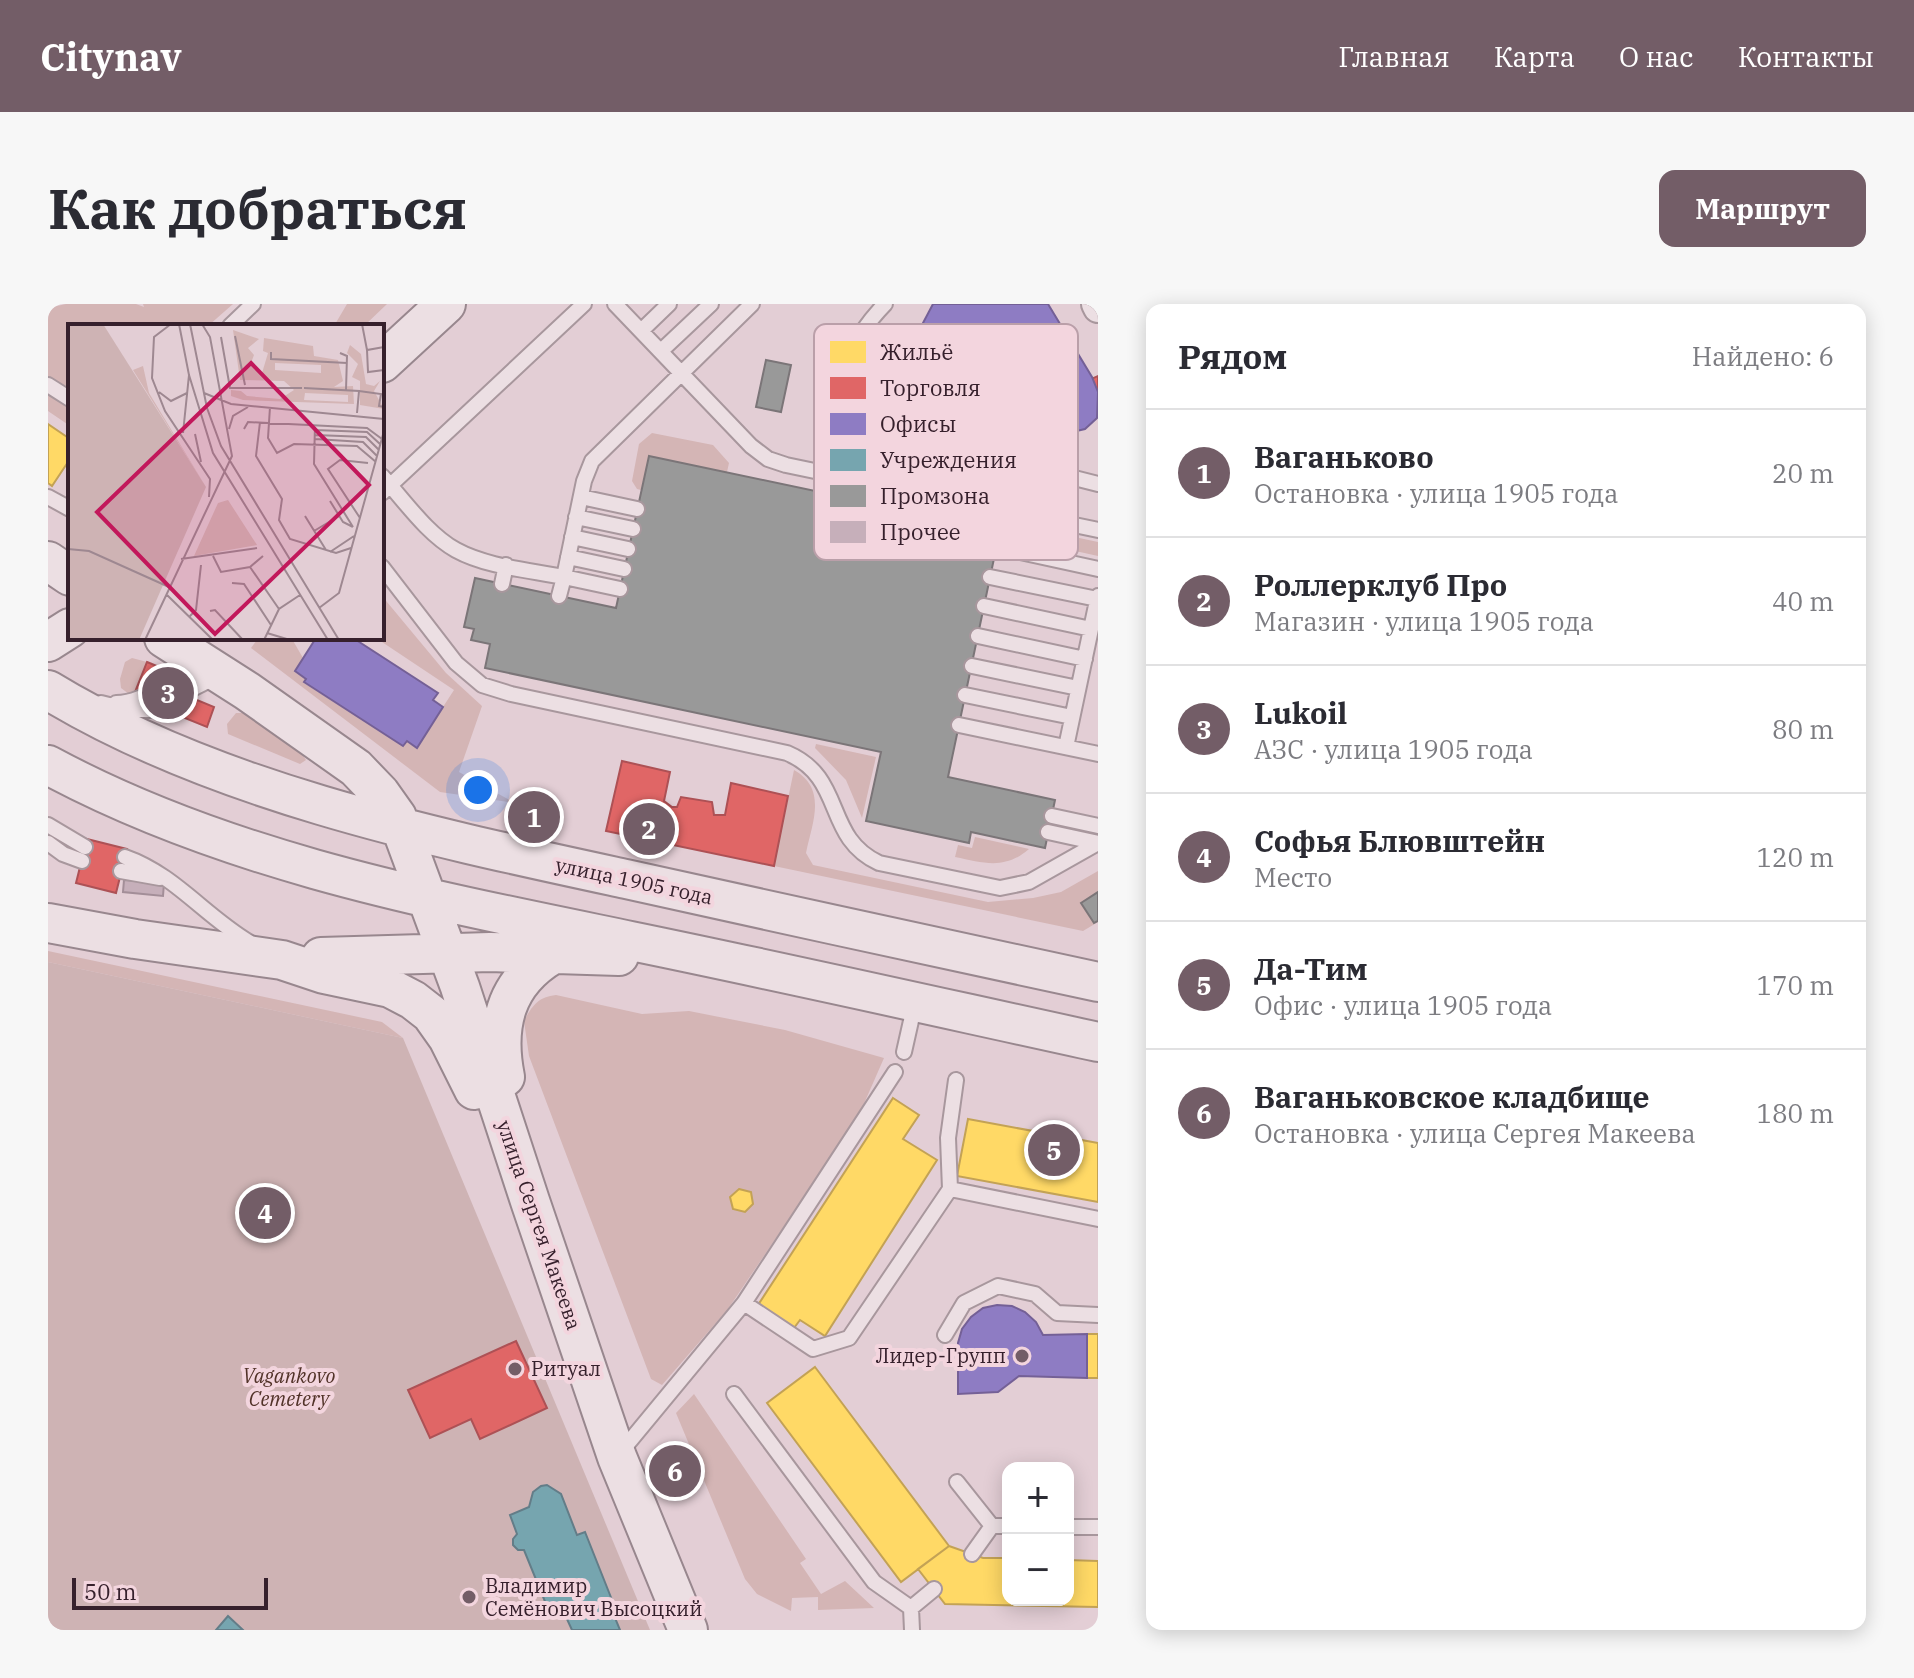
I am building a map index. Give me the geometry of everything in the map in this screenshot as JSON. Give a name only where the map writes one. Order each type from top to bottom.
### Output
[{"type":"main road","points":[[384,361],[446,304]]},
{"type":"main road","points":[[48,561],[68,575]]},
{"type":"main road","points":[[48,642],[68,629]]},
{"type":"main road","name":"улица Сергея Макеева","points":[[167,640],[356,768],[380,793],[402,828],[448,953],[617,1457],[688,1630]]},
{"type":"main road","points":[[214,640],[234,683]]},
{"type":"main road","name":"улица 1905 года","points":[[53,693],[103,720],[220,770],[402,828],[1098,982]]},
{"type":"main road","points":[[48,765],[88,787],[177,825],[286,861],[428,898],[1098,1042]]},
{"type":"main road","points":[[48,897],[135,939]]},
{"type":"main road","points":[[48,923],[282,960],[448,953],[732,962]]},
{"type":"main road","points":[[530,1201],[501,1057],[501,1032],[509,1002],[522,979],[534,966],[552,955]]},
{"type":"main road","points":[[282,960],[324,974],[390,988],[431,1014],[448,1038],[530,1201]]},
{"type":"lane","points":[[232,324],[253,304]]},
{"type":"lane","points":[[584,304],[385,485],[455,550],[506,565],[620,589]]},
{"type":"lane","points":[[641,331],[669,304]]},
{"type":"lane","points":[[661,351],[711,304]]},
{"type":"lane","points":[[559,596],[592,461],[752,304]]},
{"type":"lane","points":[[867,324],[885,304]]},
{"type":"lane","points":[[621,306],[751,446],[768,459],[814,471]]},
{"type":"lane","points":[[48,385],[68,398]]},
{"type":"lane","points":[[1078,479],[1098,484]]},
{"type":"lane","points":[[48,497],[68,508]]},
{"type":"lane","points":[[581,497],[637,509]]},
{"type":"lane","points":[[576,517],[633,529]]},
{"type":"lane","points":[[1078,526],[1098,530]]},
{"type":"lane","points":[[572,537],[628,549]]},
{"type":"lane","points":[[568,557],[624,569]]},
{"type":"lane","points":[[1057,560],[1098,569]]},
{"type":"lane","points":[[502,584],[506,565]]},
{"type":"lane","points":[[384,570],[456,663],[482,685],[511,694],[787,753],[802,759],[827,788],[843,831],[852,844],[864,856],[879,863],[1000,888],[1029,882],[1098,843],[1048,832]]},
{"type":"lane","points":[[990,577],[1098,598],[1066,747]]},
{"type":"lane","points":[[984,606],[1091,629]]},
{"type":"lane","points":[[978,636],[1085,659]]},
{"type":"lane","points":[[972,666],[1078,688]]},
{"type":"lane","points":[[53,693],[103,703],[127,703],[193,672],[207,671],[234,683]]},
{"type":"lane","points":[[965,695],[1072,717]]},
{"type":"lane","points":[[959,725],[1098,754]]},
{"type":"lane","points":[[1052,816],[1098,826]]},
{"type":"lane","points":[[48,825],[83,854],[63,854],[48,843]]},
{"type":"lane","points":[[123,864],[171,881],[232,932],[282,960]]},
{"type":"lane","points":[[904,1052],[915,1003]]},
{"type":"lane","points":[[617,1457],[744,1303],[895,1072]]},
{"type":"lane","points":[[744,1303],[813,1349],[849,1338],[950,1189],[948,1138],[956,1080]]},
{"type":"lane","points":[[950,1189],[1098,1219]]},
{"type":"lane","points":[[945,1335],[964,1303],[998,1286],[1035,1294],[1057,1313],[1098,1315]]},
{"type":"lane","points":[[734,1394],[874,1582],[911,1608]]},
{"type":"lane","points":[[957,1482],[992,1526]]},
{"type":"lane","points":[[992,1526],[1002,1526]]},
{"type":"lane","points":[[972,1554],[992,1526]]},
{"type":"lane","points":[[1074,1527],[1098,1527]]},
{"type":"lane","points":[[911,1608],[934,1589]]},
{"type":"lane","points":[[911,1608],[912,1630]]},
{"type":"shaded area","points":[[66,304],[136,304],[144,307],[143,304],[233,304],[210,324],[68,324],[68,425],[48,411],[48,308]]},
{"type":"shaded area","points":[[347,304],[387,304],[366,324],[335,324]]},
{"type":"shaded area","points":[[652,433],[713,445],[729,463],[727,472],[649,456],[641,490],[637,489],[632,481],[639,444]]},
{"type":"shaded area","points":[[1078,538],[1098,542],[1098,556],[1078,552]]},
{"type":"shaded area","points":[[384,598],[446,673],[482,706],[459,772],[515,803],[440,792],[251,648],[257,640],[293,640],[303,658],[295,671],[306,679],[304,683],[403,746],[407,741],[417,747],[454,690],[379,640],[384,640]]},
{"type":"shaded area","points":[[132,658],[147,662],[133,697],[121,688],[120,679],[125,662]]},
{"type":"shaded area","points":[[236,713],[247,713],[300,751],[306,760],[300,764],[228,734],[227,724]]},
{"type":"shaded area","points":[[816,744],[876,757],[862,818],[846,780],[815,748]]},
{"type":"shaded area","points":[[794,770],[805,778],[814,797],[814,819],[806,853],[813,865],[988,902],[1061,892],[1098,871],[1098,922],[1083,931],[774,866]]},
{"type":"shaded area","points":[[975,837],[1029,849],[1011,860],[994,863],[955,857],[958,845],[972,848]]},
{"type":"shaded area","points":[[48,951],[382,1022],[403,1038],[48,962]]},
{"type":"shaded area","points":[[556,995],[642,1014],[689,1011],[785,1030],[884,1058],[859,1115],[728,1309],[662,1385],[651,1379],[529,1056],[524,1021],[536,1003]]},
{"type":"shaded area","points":[[694,1394],[806,1559],[800,1563],[821,1594],[845,1581],[874,1608],[818,1610],[818,1597],[792,1598],[791,1611],[757,1594],[745,1579],[676,1413]]},
{"type":"green space","name":"Vagankovo Cemetery","points":[[48,962],[403,1038],[650,1630],[48,1630]]},
{"type":"building: Жильё","points":[[48,424],[68,438],[68,462],[52,486],[48,483]]},
{"type":"building: Жильё","points":[[893,1098],[919,1115],[903,1139],[937,1160],[825,1336],[800,1320],[794,1328],[758,1305]]},
{"type":"building: Жильё","points":[[968,1119],[1098,1143],[1098,1202],[957,1176]]},
{"type":"building: Жильё","points":[[739,1189],[751,1192],[753,1204],[745,1212],[733,1209],[730,1197]]},
{"type":"building: Жильё","points":[[1087,1334],[1098,1334],[1098,1378],[1087,1378]]},
{"type":"building: Жильё","points":[[815,1367],[949,1546],[901,1582],[767,1403]]},
{"type":"building: Жильё","points":[[949,1546],[983,1558],[1002,1558],[1002,1605],[945,1604],[918,1569]]},
{"type":"building: Жильё","points":[[1074,1560],[1098,1561],[1098,1607],[1047,1606],[1074,1606]]},
{"type":"building: Торговля","points":[[1098,376],[1098,400],[1089,380]]},
{"type":"building: Торговля","points":[[147,662],[198,683],[192,698],[214,707],[207,727],[133,697]]},
{"type":"building: Торговля","points":[[622,761],[670,772],[664,801],[672,807],[677,807],[681,797],[712,802],[714,815],[725,815],[731,783],[788,796],[774,866],[606,831]]},
{"type":"building: Торговля","points":[[87,839],[127,849],[116,893],[76,883]]},
{"type":"building: Торговля","points":[[516,1341],[547,1408],[480,1439],[471,1419],[430,1438],[408,1390]]},
{"type":"building: Офисы","points":[[933,304],[1048,304],[1060,324],[922,324]]},
{"type":"building: Офисы","points":[[1078,354],[1098,392],[1097,418],[1085,429],[1078,431]]},
{"type":"building: Офисы","points":[[315,640],[356,640],[438,693],[433,700],[443,707],[417,748],[407,741],[403,746],[304,682],[306,679],[295,671]]},
{"type":"building: Офисы","name":"Лидер-Групп","points":[[1012,1306],[1025,1312],[1036,1322],[1043,1335],[1087,1334],[1087,1378],[1019,1376],[998,1392],[958,1394],[958,1343],[962,1329],[983,1308]]},
{"type":"building: Учреждения","points":[[547,1485],[561,1494],[577,1535],[585,1532],[612,1600],[608,1601],[620,1630],[572,1630],[566,1617],[570,1615],[565,1602],[548,1609],[524,1550],[518,1550],[513,1545],[517,1534],[510,1515],[529,1507],[533,1492]]},
{"type":"building: Учреждения","points":[[228,1616],[243,1630],[216,1630]]},
{"type":"building: Промзона","points":[[766,360],[791,365],[781,412],[756,407]]},
{"type":"building: Промзона","points":[[649,456],[814,491],[814,560],[994,560],[948,777],[1055,800],[1045,848],[971,832],[969,843],[866,821],[881,752],[485,668],[490,644],[471,640],[474,629],[464,627],[475,578],[616,608]]},
{"type":"building: Промзона","points":[[1098,892],[1098,921],[1094,923],[1081,903]]},
{"type":"building: Прочее","points":[[124,880],[164,883],[163,896],[123,892]]},
{"type":"place","name":"Lukoil","points":[[168,693]]},
{"type":"place","name":"Ваганьково","points":[[534,817]]},
{"type":"place","name":"Роллерклуб Про","points":[[649,829]]},
{"type":"place","name":"Да-Тим","points":[[1054,1150]]},
{"type":"place","name":"Софья Блювштейн","points":[[265,1213]]},
{"type":"place","name":"Лидер-Групп","points":[[1022,1356]]},
{"type":"place","name":"Ритуал","points":[[515,1369]]},
{"type":"place","name":"Ваганьковское кладбище","points":[[675,1471]]},
{"type":"place","name":"Владимир Семёнович Высоцкий","points":[[469,1597]]}]
